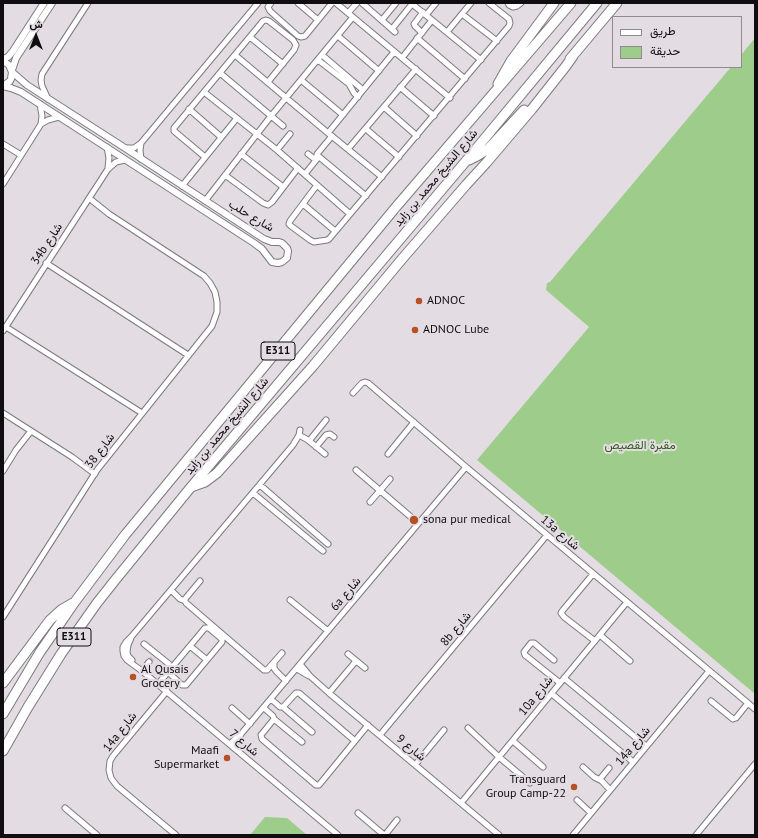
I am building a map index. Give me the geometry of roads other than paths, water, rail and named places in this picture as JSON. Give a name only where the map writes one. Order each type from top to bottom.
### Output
[{"type":"highway","points":[[490,100],[511,61],[554,3]]},
{"type":"highway","name":"شارع الشيخ محمد بن زايد","points":[[3,714],[40,652],[74,603],[125,535],[396,208],[490,100],[571,3]]},
{"type":"highway","name":"شارع الشيخ محمد بن زايد","points":[[3,751],[44,680],[116,579],[191,487],[466,162],[598,3]]},
{"type":"highway","points":[[466,162],[488,149],[573,56],[618,3]]},
{"type":"highway","points":[[191,487],[205,482],[217,473],[313,366],[402,259],[532,109],[573,56]]},
{"type":"highway","points":[[3,683],[50,620],[61,610],[74,603]]},
{"type":"street","points":[[3,60],[14,51],[44,3]]},
{"type":"street","points":[[3,86],[10,81],[16,58],[52,3]]},
{"type":"street","points":[[49,100],[42,86],[42,74],[88,3]]},
{"type":"street","points":[[125,148],[134,148],[141,143],[258,3]]},
{"type":"street","points":[[270,3],[268,7],[270,11],[300,37],[304,36],[332,3]]},
{"type":"street","points":[[298,3],[318,20]]},
{"type":"street","points":[[336,3],[450,98]]},
{"type":"street","points":[[348,13],[357,3]]},
{"type":"street","points":[[362,3],[393,30],[412,4],[481,60]]},
{"type":"street","points":[[382,20],[396,3]]},
{"type":"street","points":[[422,33],[414,24],[436,3]]},
{"type":"street","points":[[447,32],[471,3]]},
{"type":"street","points":[[317,185],[289,222],[291,226],[314,242],[328,240],[450,98],[509,26],[509,19],[489,3]]},
{"type":"street","points":[[508,3],[513,7],[521,3]]},
{"type":"street","points":[[462,14],[496,42]]},
{"type":"street","points":[[205,201],[271,116],[353,17]]},
{"type":"street","points":[[205,157],[174,129],[174,127],[263,21],[266,20],[295,42],[296,48],[268,82]]},
{"type":"street","points":[[402,58],[432,20]]},
{"type":"street","points":[[338,36],[379,71]]},
{"type":"street","points":[[250,37],[283,64]]},
{"type":"street","points":[[417,38],[465,79]]},
{"type":"street","points":[[305,174],[343,115],[394,52]]},
{"type":"street","points":[[235,55],[382,177]]},
{"type":"street","points":[[320,58],[364,90]]},
{"type":"street","points":[[320,58],[349,84],[358,97]]},
{"type":"street","name":"شارع حلب","points":[[3,60],[26,85],[125,148],[264,240],[279,242],[285,245],[288,251],[287,258],[282,262],[272,262],[258,246],[16,89],[3,86]]},
{"type":"street","points":[[348,149],[416,69]]},
{"type":"street","points":[[220,73],[283,126]]},
{"type":"street","points":[[301,80],[343,115]]},
{"type":"street","points":[[400,87],[434,116]]},
{"type":"street","points":[[204,92],[277,150],[350,214]]},
{"type":"street","points":[[3,184],[41,124],[42,116],[39,104]]},
{"type":"street","points":[[384,107],[417,136]]},
{"type":"street","points":[[189,110],[221,137]]},
{"type":"street","points":[[41,124],[51,118],[59,117]]},
{"type":"street","points":[[182,186],[237,118]]},
{"type":"street","points":[[366,129],[399,157]]},
{"type":"street","points":[[277,150],[290,134]]},
{"type":"street","points":[[141,143],[141,159]]},
{"type":"street","points":[[3,145],[20,157]]},
{"type":"street","points":[[107,148],[109,158],[108,168]]},
{"type":"street","points":[[241,154],[283,187]]},
{"type":"street","points":[[308,154],[317,157],[366,196]]},
{"type":"street","points":[[108,168],[116,162],[125,160]]},
{"type":"street","name":"34b شارع","points":[[4,329],[108,168]]},
{"type":"street","points":[[225,175],[265,204],[270,204],[298,168]]},
{"type":"street","name":"شارع 38","points":[[3,617],[96,472],[212,326],[217,312],[217,298],[213,288],[204,276],[87,200]]},
{"type":"street","points":[[303,204],[336,231]]},
{"type":"street","points":[[46,264],[188,355]]},
{"type":"street","points":[[4,329],[142,413]]},
{"type":"street","name":"13a شارع","points":[[353,393],[362,383],[366,382],[755,709]]},
{"type":"street","points":[[3,413],[96,472]]},
{"type":"street","points":[[309,440],[326,420]]},
{"type":"street","points":[[388,454],[414,422]]},
{"type":"street","points":[[3,471],[29,430]]},
{"type":"street","points":[[318,430],[325,436]]},
{"type":"street","points":[[282,653],[267,670],[264,670],[171,590],[254,493],[293,445],[300,432],[325,454]]},
{"type":"street","points":[[316,447],[328,434],[334,437]]},
{"type":"street","name":"6a شارع","points":[[232,746],[236,738],[264,708],[466,467]]},
{"type":"street","points":[[356,470],[418,523]]},
{"type":"street","points":[[370,502],[390,479]]},
{"type":"street","points":[[260,485],[328,544]]},
{"type":"street","points":[[254,493],[323,551]]},
{"type":"street","name":"8b شارع","points":[[380,735],[547,535]]},
{"type":"street","points":[[593,574],[561,613],[562,616],[595,641]]},
{"type":"street","points":[[185,601],[200,581]]},
{"type":"street","name":"شارع 7","points":[[171,590],[132,636],[129,641],[127,652],[129,658],[136,666],[338,835]]},
{"type":"street","points":[[290,600],[328,632]]},
{"type":"street","name":"10a شارع","points":[[461,803],[627,602]]},
{"type":"street","points":[[158,684],[168,672],[190,646],[205,628],[209,628],[222,639],[222,641],[185,686],[168,672]]},
{"type":"street","points":[[600,635],[630,661]]},
{"type":"street","points":[[554,660],[534,643],[532,643],[524,652],[525,655],[560,683]]},
{"type":"street","points":[[144,644],[169,664]]},
{"type":"street","points":[[190,646],[207,660]]},
{"type":"street","points":[[348,654],[365,668]]},
{"type":"street","points":[[329,692],[356,661]]},
{"type":"street","points":[[142,671],[149,662]]},
{"type":"street","points":[[274,663],[276,672],[286,681]]},
{"type":"street","name":"شارع 9","points":[[298,666],[499,835]]},
{"type":"street","name":"14a شارع","points":[[573,835],[709,671]]},
{"type":"street","points":[[564,678],[646,746]]},
{"type":"street","name":"14a شارع","points":[[166,691],[113,756],[110,761],[109,770],[111,778],[117,786],[176,835]]},
{"type":"street","points":[[284,707],[295,693],[299,693],[355,741]]},
{"type":"street","points":[[552,694],[633,762]]},
{"type":"street","points":[[271,699],[280,707],[284,707],[312,732]]},
{"type":"street","points":[[711,701],[734,719],[748,703]]},
{"type":"street","points":[[232,708],[250,724]]},
{"type":"street","points":[[264,708],[274,716],[274,719],[302,742]]},
{"type":"street","points":[[274,719],[261,735],[262,739],[315,785],[319,784],[368,725]]},
{"type":"street","points":[[468,728],[530,783]]},
{"type":"street","points":[[415,765],[444,730]]},
{"type":"street","points":[[512,741],[543,767]]},
{"type":"street","points":[[696,835],[755,764]]},
{"type":"street","points":[[583,767],[610,790]]},
{"type":"street","points":[[600,780],[609,768]]},
{"type":"street","points":[[577,800],[591,814]]},
{"type":"street","points":[[65,808],[97,835]]},
{"type":"street","points":[[358,813],[385,835],[397,820]]},
{"type":"tunnel","points":[[149,662],[155,655]]},
{"type":"place","name":"ADNOC","points":[[419,301]]},
{"type":"place","name":"ADNOC Lube","points":[[415,330]]},
{"type":"place","name":"sona pur medical","points":[[414,520]]},
{"type":"place","name":"Al Qusais Grocery","points":[[133,677]]},
{"type":"place","name":"Maafi Supermarket","points":[[227,758]]},
{"type":"place","name":"Transguard Group Camp-22","points":[[574,787]]},
{"type":"park label","name":"مقبرة القصيص","points":[[640,446]]}]
